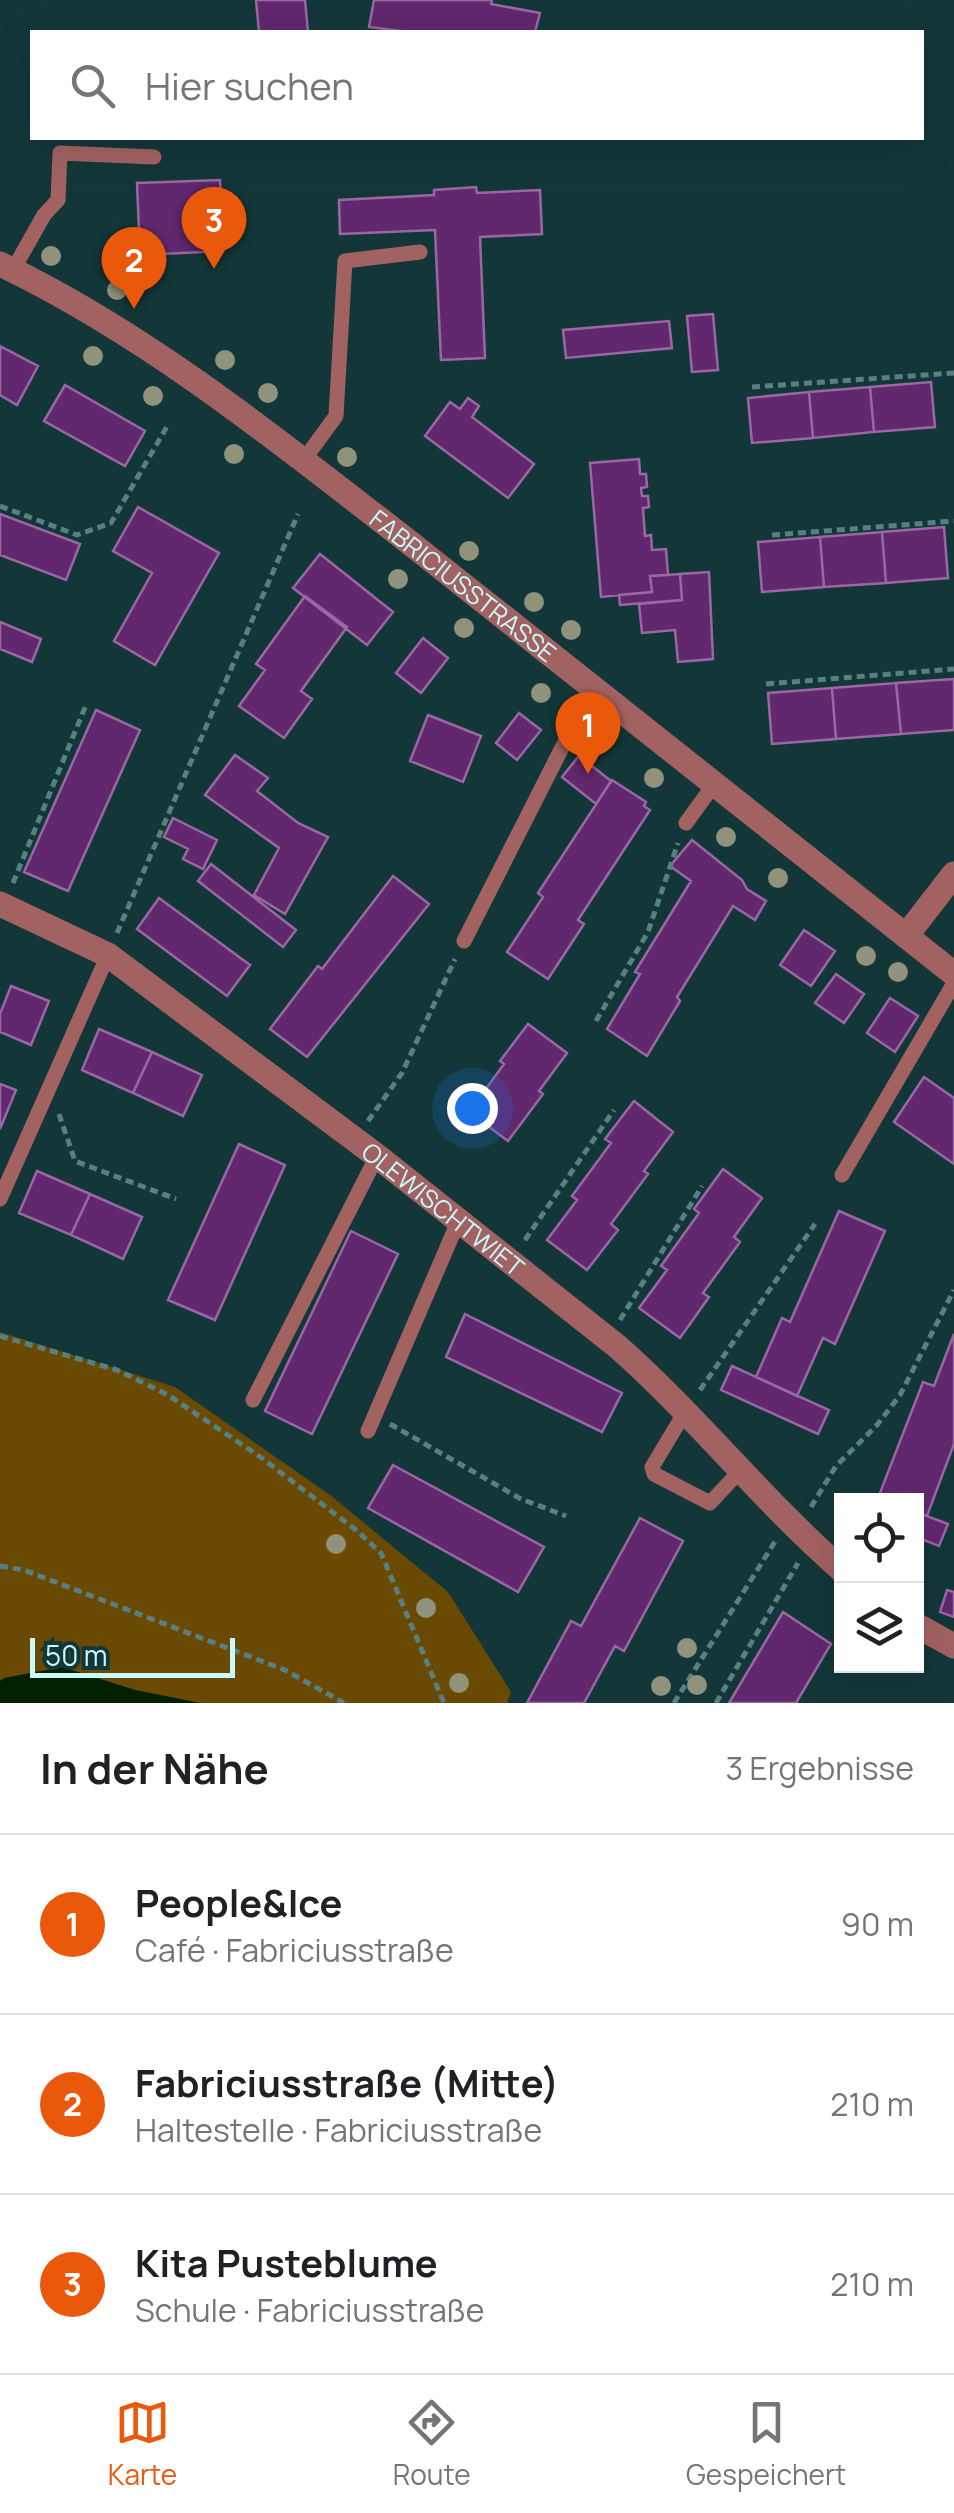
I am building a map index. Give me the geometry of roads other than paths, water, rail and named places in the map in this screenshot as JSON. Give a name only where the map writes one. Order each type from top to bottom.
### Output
[{"type":"street","name":"FABRICIUSSTRASSE","points":[[7,267],[131,338],[303,461],[602,692],[954,974]]},
{"type":"street","points":[[906,936],[954,874]]},
{"type":"street","name":"OLEWISCHTWIET","points":[[2,905],[108,955],[377,1156],[655,1380],[798,1532],[834,1563]]},
{"type":"street","points":[[924,1629],[954,1646]]},
{"type":"lane","points":[[7,267],[58,200],[60,153],[154,157]]},
{"type":"lane","points":[[303,461],[336,416],[345,262],[420,252]]},
{"type":"lane","points":[[464,941],[568,736],[602,692]]},
{"type":"lane","points":[[686,822],[715,784]]},
{"type":"lane","points":[[0,1199],[108,955]]},
{"type":"lane","points":[[842,1174],[954,983]]},
{"type":"lane","points":[[253,1400],[377,1156]]},
{"type":"lane","points":[[371,1423],[458,1222]]},
{"type":"lane","points":[[685,1412],[652,1467],[654,1474],[710,1503],[740,1472]]},
{"type":"place","name":"Kita Pusteblume","points":[[214,269]]},
{"type":"place","name":"Fabriciusstraße (Mitte)","points":[[134,309]]},
{"type":"place","name":"People&Ice","points":[[588,774]]}]
